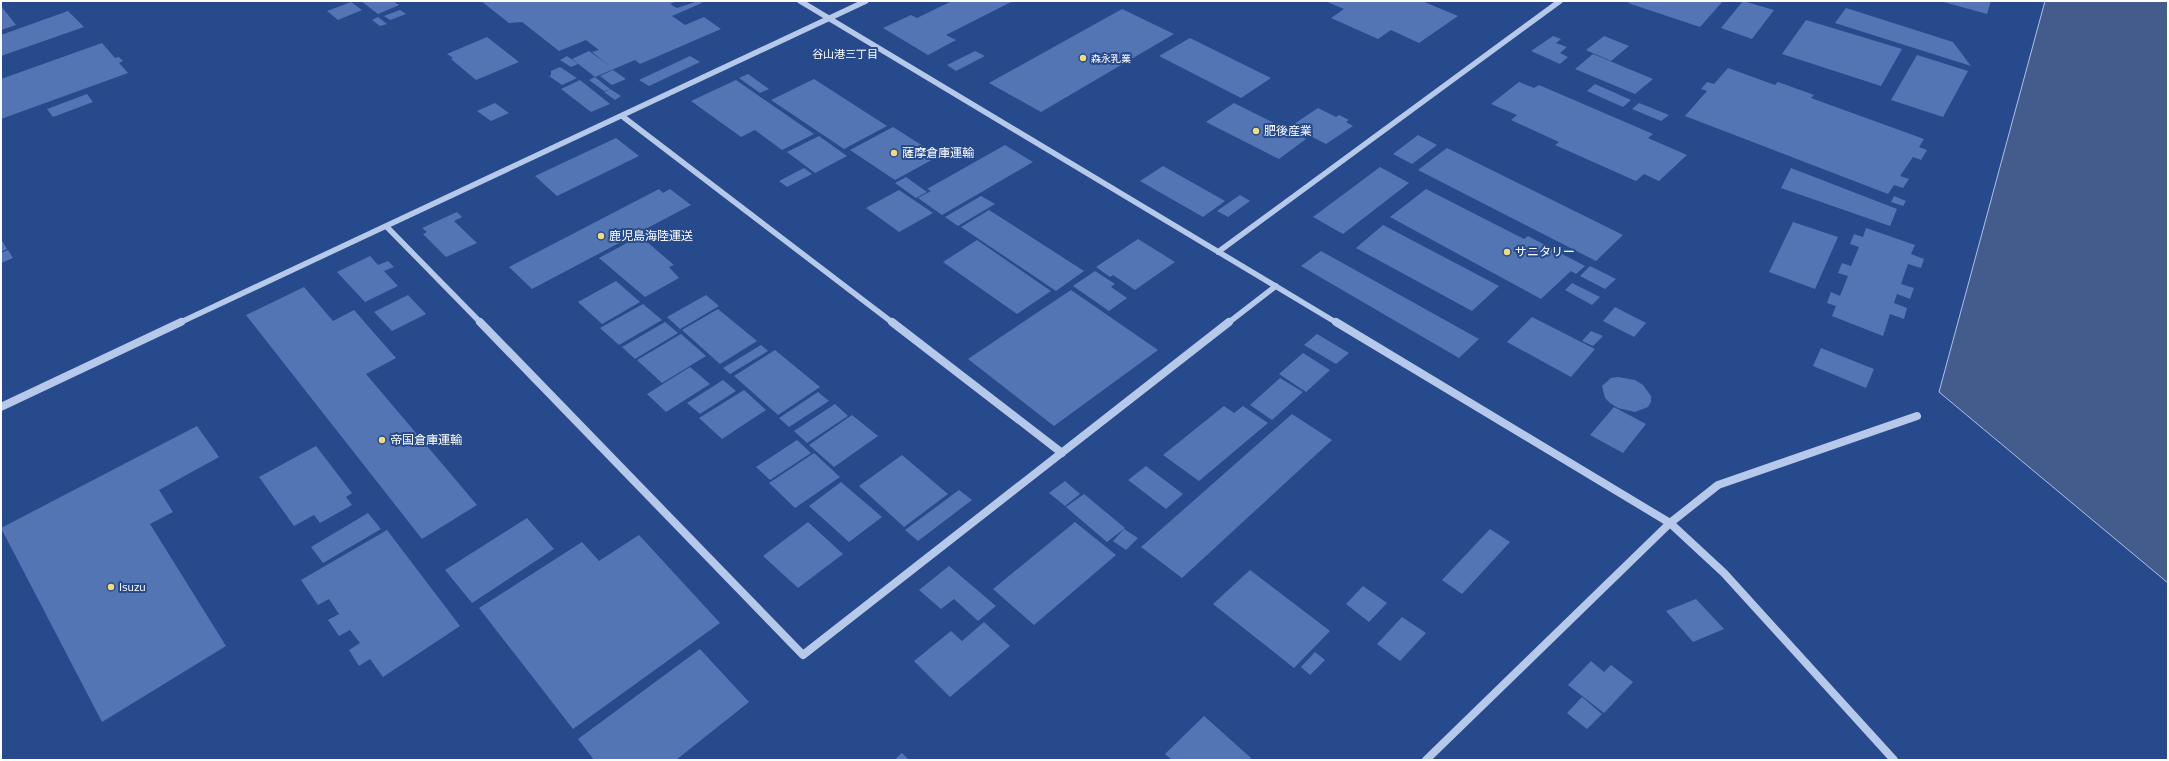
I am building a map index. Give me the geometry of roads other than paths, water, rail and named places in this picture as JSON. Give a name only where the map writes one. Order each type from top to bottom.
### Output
[{"type":"street","points":[[800,1],[1670,523],[1724,573],[1894,760]]},
{"type":"street","points":[[1,406],[866,1]]},
{"type":"street","points":[[1218,252],[1560,1]]},
{"type":"street","points":[[622,116],[1062,453]]},
{"type":"street","points":[[386,226],[803,655],[1276,286]]},
{"type":"street","points":[[1426,760],[1670,523],[1718,485],[1917,416]]},
{"type":"water","points":[[2045,1],[2168,1],[2168,583],[1939,392]]},
{"type":"place","name":"森永乳業","points":[[1083,58]]},
{"type":"place","name":"肥後産業","points":[[1256,131]]},
{"type":"place","name":"薩摩倉庫運輸","points":[[894,153]]},
{"type":"place","name":"鹿児島海陸運送","points":[[601,236]]},
{"type":"place","name":"サニタリー","points":[[1507,252]]},
{"type":"place","name":"帝国倉庫運輸","points":[[382,440]]},
{"type":"place","name":"Isuzu","points":[[111,587]]},
{"type":"district","name":"谷山港三丁目","points":[[845,54]]}]
